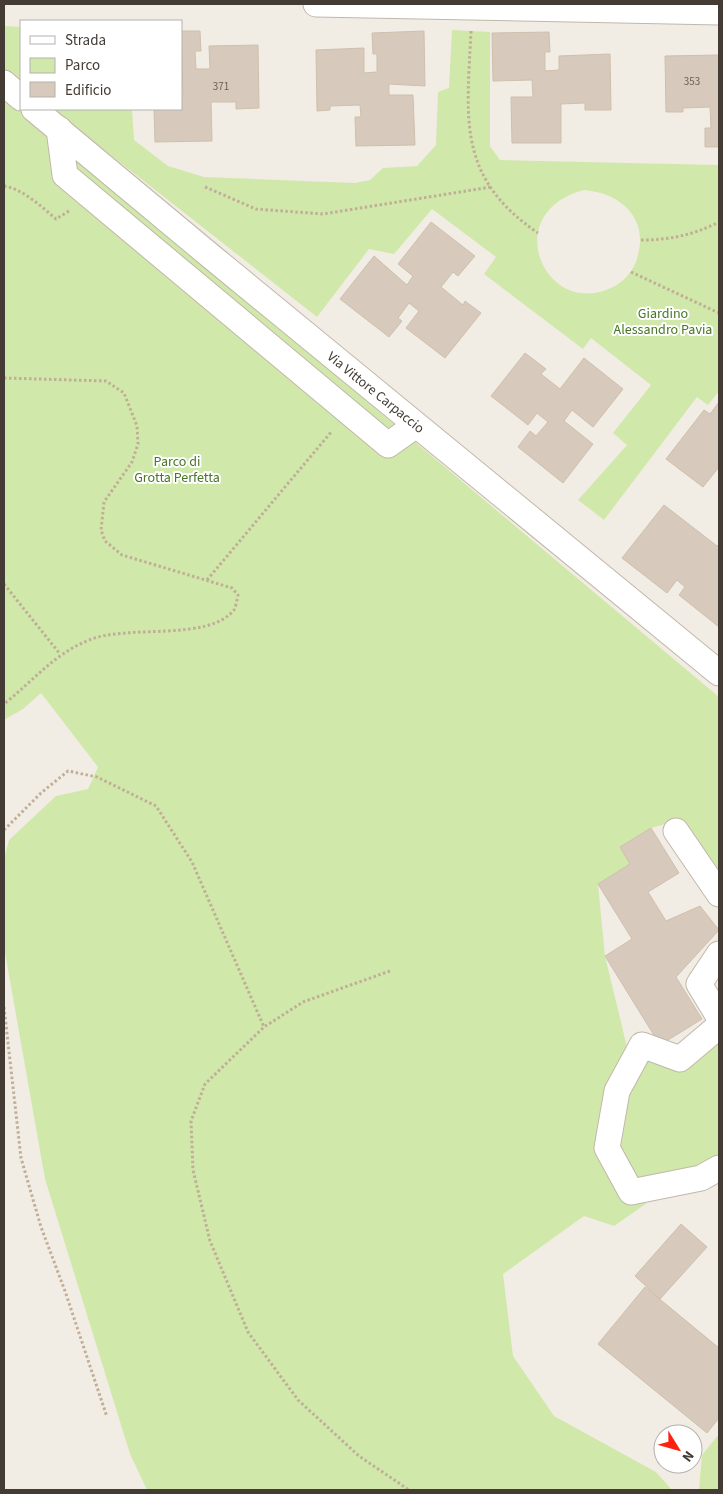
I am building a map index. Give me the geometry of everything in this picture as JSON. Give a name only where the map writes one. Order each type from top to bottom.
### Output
[{"type":"street","points":[[316,4],[472,8],[656,7],[719,12]]},
{"type":"street","points":[[4,83],[20,97]]},
{"type":"street","name":"Via Vittore Carpaccio","points":[[35,110],[719,673]]},
{"type":"street","points":[[59,129],[65,176],[348,412],[388,445],[416,425]]},
{"type":"street","points":[[676,831],[719,894]]},
{"type":"street","points":[[719,954],[699,984],[719,1017]]},
{"type":"street","points":[[719,1026],[680,1059],[642,1045],[618,1091],[607,1148],[631,1192],[701,1178],[719,1168]]},
{"type":"path","points":[[472,8],[468,114],[470,138],[475,159],[491,187],[511,211],[538,233]]},
{"type":"path","points":[[4,186],[10,187],[38,203],[56,219],[90,197]]},
{"type":"path","points":[[205,187],[256,209],[323,214],[491,187]]},
{"type":"path","points":[[641,240],[671,240],[697,233],[719,222]]},
{"type":"path","points":[[631,272],[719,313]]},
{"type":"path","points":[[4,378],[106,381],[124,393],[137,426],[138,444],[132,462],[104,502],[101,530],[105,541],[122,555],[232,588],[238,595],[235,609],[214,623],[200,628],[102,635],[60,654],[4,704]]},
{"type":"path","points":[[207,580],[348,412]]},
{"type":"path","points":[[4,584],[60,654]]},
{"type":"path","points":[[4,830],[41,792],[68,771],[97,777],[156,806],[192,862],[264,1027]]},
{"type":"path","points":[[390,972],[303,1002],[264,1027],[205,1084],[191,1121],[192,1170],[210,1241],[248,1332],[298,1400],[359,1456],[409,1490]]},
{"type":"path","points":[[4,1008],[21,1158],[41,1227],[65,1291],[106,1417]]},
{"type":"green space","points":[[4,26],[20,27],[20,83],[4,71]]},
{"type":"green space","name":"Giardino Alessandro Pavia","points":[[452,30],[490,32],[490,146],[500,160],[719,165],[719,391],[708,405],[697,397],[604,520],[578,500],[627,445],[613,433],[651,385],[591,338],[583,349],[484,274],[496,257],[432,209],[394,254],[369,249],[317,317],[53,110],[132,110],[134,140],[168,166],[204,177],[355,183],[370,180],[383,168],[417,166],[436,145],[438,92],[449,88]],"holes":[[[584,190],[609,196],[628,209],[635,219],[639,229],[640,241],[637,260],[625,278],[613,287],[589,294],[568,289],[551,277],[541,260],[537,240],[542,220],[558,202]]]},
{"type":"green space","name":"Parco di Grotta Perfetta","points":[[4,97],[719,697],[719,883],[676,821],[651,828],[620,847],[630,864],[598,884],[605,956],[627,1047],[603,1148],[628,1194],[647,1203],[614,1226],[584,1216],[503,1274],[513,1356],[554,1416],[653,1470],[653,1474],[658,1474],[672,1490],[147,1490],[130,1454],[45,1179],[4,947],[4,859],[9,840],[56,796],[88,789],[98,767],[41,693],[23,709],[4,720]]},
{"type":"green space","points":[[719,1034],[719,1159],[634,1187],[611,1148],[620,1092],[650,1051],[680,1062]]},
{"type":"green space","points":[[719,1434],[719,1490],[699,1490],[700,1474],[703,1474],[703,1454]]},
{"type":"building","points":[[182,31],[200,31],[201,51],[195,51],[196,69],[210,69],[209,46],[258,45],[259,108],[236,109],[236,102],[211,102],[212,141],[155,142],[154,110],[182,110]]},
{"type":"building","points":[[424,31],[425,86],[389,84],[389,95],[413,95],[415,145],[356,146],[355,117],[361,117],[360,105],[330,106],[330,110],[317,111],[316,50],[364,48],[364,73],[377,72],[377,54],[373,54],[372,33]]},
{"type":"building","points":[[549,32],[550,52],[545,52],[545,71],[559,70],[559,56],[610,54],[611,110],[585,110],[585,103],[561,104],[561,143],[512,143],[511,97],[533,97],[532,80],[493,81],[492,33]]},
{"type":"building","points":[[719,55],[719,147],[705,147],[705,128],[711,128],[710,107],[683,108],[683,112],[666,112],[665,56]]},
{"type":"building","points":[[431,222],[475,256],[458,276],[453,272],[441,287],[463,305],[465,301],[481,313],[445,358],[406,328],[419,311],[409,303],[398,318],[402,321],[389,337],[340,299],[374,256],[407,285],[413,276],[398,264]]},
{"type":"building","points":[[525,353],[546,369],[541,374],[560,389],[584,358],[623,389],[593,427],[572,410],[564,421],[593,444],[563,483],[518,447],[530,431],[536,436],[548,422],[537,413],[528,425],[491,396]]},
{"type":"building","points":[[719,402],[719,467],[703,487],[666,459],[704,410],[710,414]]},
{"type":"building","points":[[664,505],[717,546],[719,544],[719,627],[679,595],[685,587],[677,580],[667,593],[622,558]]},
{"type":"building","points":[[651,828],[679,873],[648,892],[666,921],[700,906],[719,930],[676,977],[702,1019],[660,1045],[605,956],[632,939],[598,884],[630,864],[620,847]]},
{"type":"building","points":[[681,1224],[707,1247],[660,1299],[635,1276]]},
{"type":"building","points":[[645,1287],[719,1348],[719,1418],[707,1433],[703,1430],[703,1424],[696,1424],[598,1344]]}]
